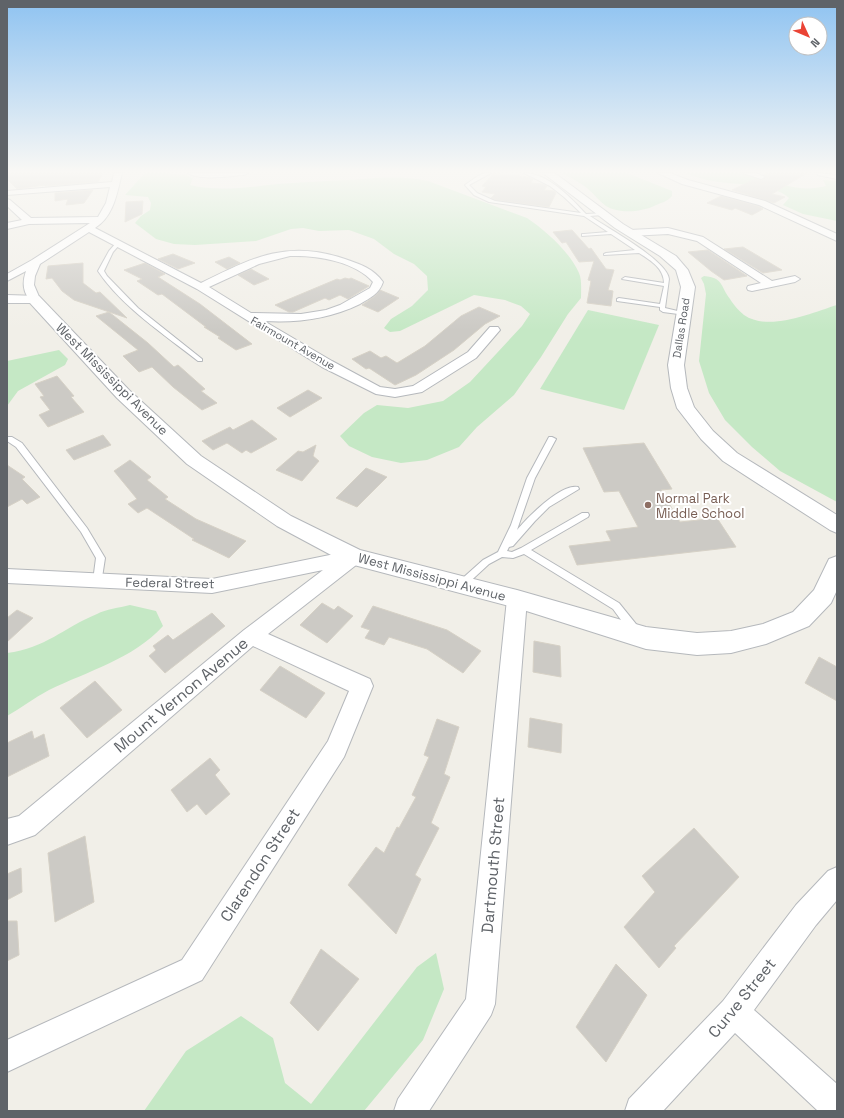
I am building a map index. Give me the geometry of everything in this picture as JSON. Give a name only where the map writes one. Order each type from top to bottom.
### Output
[{"type":"street","points":[[7,278],[36,262],[93,225]]},
{"type":"street","name":"Dallas Road","points":[[618,225],[672,259],[680,266],[686,275],[688,286],[676,365],[679,388],[686,408],[707,435],[730,457],[837,525]]},
{"type":"street","points":[[810,225],[837,238]]},
{"type":"street","name":"Fairmount Avenue","points":[[89,228],[201,286],[247,316],[327,364],[376,390],[394,393],[417,389],[472,355],[494,330]]},
{"type":"street","points":[[630,233],[668,231],[692,236],[708,243],[770,284]]},
{"type":"street","points":[[201,286],[257,260],[278,253],[301,251],[321,253],[338,259],[374,276],[378,282],[376,290],[360,301],[320,316],[277,319],[247,316]]},
{"type":"street","name":"West Mississippi Avenue","points":[[36,262],[29,281],[29,291],[34,299],[123,394],[194,460],[284,521],[354,557],[517,599],[639,636],[697,644],[731,642],[766,634],[801,619],[823,596],[837,565]]},
{"type":"street","points":[[752,288],[795,279]]},
{"type":"street","points":[[7,299],[34,299]]},
{"type":"street","name":"Federal Street","points":[[7,576],[212,586],[354,557]]},
{"type":"street","name":"Mount Vernon Avenue","points":[[7,832],[26,826],[251,636],[354,557]]},
{"type":"street","name":"Dartmouth Street","points":[[410,1111],[480,1004],[517,599]]},
{"type":"street","name":"Clarendon Street","points":[[7,1056],[192,970],[336,749],[362,686],[251,636]]},
{"type":"street","name":"Curve Street","points":[[641,1111],[734,1012],[806,915],[837,880]]},
{"type":"street","points":[[734,1012],[837,1106]]},
{"type":"lane","points":[[600,225],[640,251],[663,269],[666,275],[666,285],[662,309],[665,311],[684,314]]},
{"type":"lane","points":[[584,235],[611,233]]},
{"type":"lane","points":[[118,244],[111,251],[101,271],[105,277],[136,309],[200,360]]},
{"type":"lane","points":[[606,254],[640,251]]},
{"type":"lane","points":[[625,279],[666,285]]},
{"type":"lane","points":[[619,300],[663,306]]},
{"type":"lane","points":[[9,439],[20,445],[84,530],[101,558],[98,581]]},
{"type":"lane","points":[[501,554],[515,525],[531,478],[552,439]]},
{"type":"lane","points":[[460,585],[486,562],[501,554],[534,516],[551,500],[575,489]]},
{"type":"lane","points":[[501,554],[513,555],[524,550],[585,515]]},
{"type":"lane","points":[[524,550],[616,606],[639,636]]},
{"type":"green space","points":[[138,225],[537,225],[563,249],[575,265],[581,279],[581,298],[568,314],[541,357],[514,395],[477,427],[459,447],[427,460],[401,463],[372,457],[349,446],[340,436],[364,413],[377,405],[408,408],[443,401],[470,382],[522,326],[530,314],[521,306],[505,300],[474,295],[400,331],[390,332],[384,328],[391,319],[412,306],[428,290],[427,276],[414,264],[394,254],[374,239],[349,230],[319,231],[303,228],[291,229],[256,241],[195,245],[174,244],[156,239]]},
{"type":"green space","points":[[704,276],[715,279],[721,283],[731,301],[738,309],[744,315],[754,320],[765,322],[790,319],[837,305],[837,502],[780,471],[752,447],[725,420],[709,393],[699,361],[706,294],[701,278]]},
{"type":"green space","points":[[588,310],[659,325],[624,410],[540,389]]},
{"type":"green space","points":[[59,350],[68,359],[65,365],[18,391],[7,406],[7,361]]},
{"type":"green space","points":[[130,605],[156,611],[163,626],[138,647],[124,656],[49,690],[7,716],[7,653],[33,647],[101,612]]},
{"type":"green space","points":[[436,953],[444,989],[423,1040],[364,1111],[144,1111],[186,1051],[241,1016],[273,1038],[285,1083],[311,1104],[417,967]]},
{"type":"building","points":[[572,230],[589,249],[591,248],[606,269],[614,270],[608,290],[613,291],[611,306],[587,303],[591,281],[588,280],[594,261],[579,262],[566,242],[562,243],[553,232]]},
{"type":"building","points":[[743,247],[782,270],[763,273],[724,249]]},
{"type":"building","points":[[708,250],[747,276],[724,280],[688,252]]},
{"type":"building","points":[[173,254],[195,263],[178,269],[158,259]]},
{"type":"building","points":[[229,257],[240,263],[227,269],[215,262]]},
{"type":"building","points":[[83,263],[83,283],[96,293],[100,292],[127,318],[74,300],[62,291],[52,278],[46,279],[48,266]]},
{"type":"building","points":[[145,263],[165,274],[158,277],[200,304],[252,344],[236,350],[218,338],[220,337],[204,327],[206,327],[162,294],[158,295],[137,281],[142,279],[124,270]]},
{"type":"building","points":[[251,269],[269,279],[254,285],[238,275]]},
{"type":"building","points":[[351,278],[369,286],[348,299],[340,295],[329,300],[325,298],[293,312],[289,312],[275,305],[337,279],[340,280]]},
{"type":"building","points":[[380,290],[399,298],[378,312],[362,305],[375,296]]},
{"type":"building","points":[[479,307],[500,316],[485,324],[454,350],[416,375],[395,385],[369,368],[366,369],[352,359],[370,351],[381,358],[386,356],[397,363],[425,346],[461,316]]},
{"type":"building","points":[[109,312],[148,343],[174,367],[178,365],[205,389],[201,391],[217,403],[202,410],[173,387],[152,367],[139,372],[123,356],[138,350],[96,316]]},
{"type":"building","points":[[57,376],[74,396],[71,397],[84,412],[48,427],[39,415],[50,410],[40,397],[44,396],[35,384]]},
{"type":"building","points":[[308,390],[322,398],[290,417],[277,408]]},
{"type":"building","points":[[252,420],[277,439],[251,453],[246,450],[242,453],[227,443],[213,450],[202,441],[230,427],[233,430]]},
{"type":"building","points":[[103,435],[111,445],[74,460],[66,450]]},
{"type":"building","name":"Normal Park Middle School","points":[[644,443],[672,489],[661,490],[680,522],[717,518],[736,547],[577,565],[569,546],[611,541],[606,531],[638,527],[619,491],[604,492],[583,448]]},
{"type":"building","points":[[316,445],[313,456],[319,461],[302,481],[276,470],[298,451],[303,452]]},
{"type":"building","points":[[130,460],[151,477],[147,480],[168,497],[165,499],[196,519],[246,541],[229,558],[192,540],[194,539],[147,508],[138,513],[128,504],[137,499],[114,471]]},
{"type":"building","points":[[7,465],[25,477],[22,479],[40,497],[27,504],[22,499],[7,507]]},
{"type":"building","points":[[366,468],[387,477],[357,507],[336,498]]},
{"type":"building","points":[[322,603],[334,610],[338,606],[353,616],[327,643],[300,625]]},
{"type":"building","points":[[373,606],[447,630],[481,651],[463,673],[427,649],[389,637],[384,645],[365,638],[370,630],[361,627]]},
{"type":"building","points":[[17,610],[33,618],[7,642],[7,618]]},
{"type":"building","points":[[212,613],[225,626],[165,673],[149,656],[156,650],[153,646],[168,635],[173,640]]},
{"type":"building","points":[[534,641],[560,646],[561,677],[533,672]]},
{"type":"building","points":[[819,657],[837,667],[837,701],[805,683]]},
{"type":"building","points":[[280,666],[325,693],[306,718],[260,690]]},
{"type":"building","points":[[95,681],[122,710],[87,738],[60,708]]},
{"type":"building","points":[[530,718],[562,724],[561,753],[528,747]]},
{"type":"building","points":[[437,719],[459,727],[444,774],[450,777],[431,823],[439,828],[415,875],[421,879],[396,934],[348,885],[376,847],[384,853],[397,827],[399,828],[416,797],[412,795],[429,757],[424,755]]},
{"type":"building","points":[[32,731],[34,739],[44,734],[49,756],[7,777],[7,743]]},
{"type":"building","points":[[210,758],[220,770],[215,775],[230,794],[206,815],[197,804],[187,812],[171,790]]},
{"type":"building","points":[[694,828],[739,877],[674,946],[676,948],[659,968],[624,927],[655,892],[642,876]]},
{"type":"building","points":[[85,836],[94,902],[55,922],[48,853]]},
{"type":"building","points":[[21,868],[22,892],[7,900],[7,874]]},
{"type":"building","points":[[7,921],[17,921],[19,955],[7,961]]},
{"type":"building","points":[[321,949],[359,979],[318,1031],[290,1003]]},
{"type":"building","points":[[616,964],[647,995],[606,1062],[576,1027]]},
{"type":"place","name":"Normal Park Middle School","points":[[648,505]]}]
